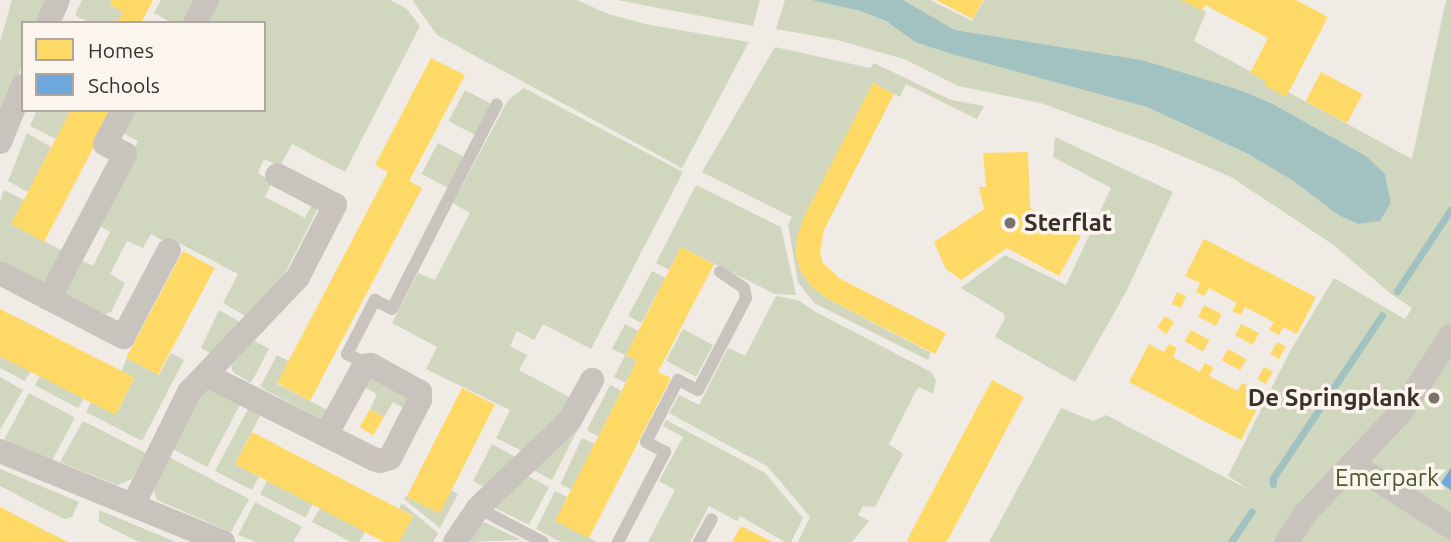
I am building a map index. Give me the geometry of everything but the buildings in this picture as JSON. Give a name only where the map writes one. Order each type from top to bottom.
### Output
[{"type":"street","points":[[49,21],[58,0]]},
{"type":"street","points":[[196,21],[207,0]]},
{"type":"street","points":[[0,142],[21,90]]},
{"type":"street","points":[[49,299],[125,154],[105,144],[122,112]]},
{"type":"street","points":[[134,503],[189,392],[298,277],[335,205],[277,175]]},
{"type":"street","points":[[0,273],[123,337],[169,250]]},
{"type":"street","points":[[1287,542],[1304,514],[1401,412],[1451,336]]},
{"type":"street","points":[[206,374],[326,435],[377,460],[390,458],[421,396],[418,389],[368,365],[362,367],[326,435]]},
{"type":"street","points":[[455,542],[478,508],[570,420],[592,380]]},
{"type":"street","points":[[0,451],[134,503],[223,542]]},
{"type":"street","points":[[1353,464],[1451,527]]},
{"type":"lane","points":[[368,365],[347,354],[375,300],[392,309],[498,104]]},
{"type":"lane","points":[[618,542],[665,452],[646,442],[678,380],[698,390],[746,298],[744,288],[720,272]]},
{"type":"lane","points":[[478,508],[542,542]]},
{"type":"lane","points":[[699,542],[712,519]]},
{"type":"green space","points":[[12,0],[49,0],[41,21],[21,21],[21,69],[0,120],[0,42]]},
{"type":"green space","points":[[82,0],[112,0],[110,5],[123,12],[118,21],[86,21],[75,15]]},
{"type":"green space","points":[[161,0],[197,0],[186,21],[168,21],[154,13]]},
{"type":"green space","points":[[212,0],[390,0],[407,9],[420,26],[345,172],[292,144],[280,166],[264,159],[258,173],[272,182],[265,197],[305,218],[313,203],[317,210],[281,281],[247,317],[223,303],[238,274],[179,243],[176,248],[151,234],[143,248],[127,241],[110,274],[125,283],[111,312],[105,314],[60,291],[77,258],[93,266],[110,232],[95,223],[138,141],[119,131],[129,112],[266,112],[266,21],[201,21]]},
{"type":"green space","points":[[412,0],[577,0],[608,14],[650,25],[749,42],[682,168],[437,35]]},
{"type":"green space","points":[[617,0],[760,0],[753,26]]},
{"type":"green space","name":"Emerpark","points":[[785,0],[811,0],[860,11],[886,21],[915,42],[1147,107],[1246,153],[1292,180],[1338,215],[1358,224],[1380,221],[1391,203],[1385,174],[1366,156],[1273,104],[1240,90],[1142,60],[955,30],[903,0],[930,0],[972,21],[984,0],[1184,0],[1206,12],[1194,41],[1412,159],[1446,0],[1451,0],[1451,542],[989,542],[1061,408],[1093,421],[1106,415],[1251,491],[1228,476],[1288,355],[1334,278],[1405,319],[1412,308],[1391,294],[1332,244],[1231,177],[1156,145],[1041,103],[958,86],[904,59],[837,40],[776,29]]},
{"type":"green space","points":[[775,47],[870,68],[874,63],[951,100],[984,106],[977,119],[906,84],[900,97],[873,83],[797,237],[796,256],[801,272],[812,287],[828,299],[931,353],[928,360],[814,303],[798,282],[788,225],[792,217],[702,172]]},
{"type":"green space","points":[[524,88],[683,172],[591,349],[543,324],[534,340],[517,331],[510,346],[527,355],[519,370],[571,398],[565,410],[522,451],[496,438],[510,410],[426,369],[437,347],[392,323],[418,273],[435,280],[470,213],[453,203],[508,100]]},
{"type":"green space","points":[[465,90],[491,104],[475,135],[449,121]]},
{"type":"green space","points":[[36,112],[70,112],[56,139],[30,126]]},
{"type":"green space","points":[[27,133],[51,147],[28,192],[8,181]]},
{"type":"green space","points":[[1055,137],[1173,192],[1126,292],[1075,382],[995,337],[1005,318],[1003,313],[961,288],[1005,255],[1066,285],[1111,188],[1053,157]]},
{"type":"green space","points":[[438,143],[464,157],[448,188],[422,174]]},
{"type":"green space","points":[[696,185],[781,227],[796,295],[775,294],[681,247],[669,270],[656,263]]},
{"type":"green space","points":[[4,190],[24,200],[11,224],[65,252],[47,285],[0,260],[0,201]]},
{"type":"green space","points":[[652,271],[665,278],[641,323],[628,316]]},
{"type":"green space","points":[[776,296],[798,300],[931,372],[936,380],[933,394],[919,387],[916,391],[889,444],[903,454],[875,507],[863,506],[858,515],[869,521],[852,542],[798,542],[810,517],[768,467],[669,413],[679,395],[699,405],[728,348],[745,356]]},
{"type":"green space","points":[[219,310],[242,323],[212,354],[201,348]]},
{"type":"green space","points":[[625,324],[638,331],[626,355],[637,361],[626,383],[614,377],[625,355],[612,349]]},
{"type":"green space","points":[[683,329],[713,345],[696,377],[666,361]]},
{"type":"green space","points":[[253,340],[269,349],[251,383],[233,372],[231,366]]},
{"type":"green space","points":[[0,351],[33,367],[25,381],[0,368]]},
{"type":"green space","points":[[171,353],[184,360],[142,441],[86,412],[93,399],[118,411],[134,379],[121,372],[127,358],[159,375]]},
{"type":"green space","points":[[277,355],[289,361],[277,384],[331,412],[326,422],[260,387]]},
{"type":"green space","points":[[368,370],[416,395],[407,410],[393,402],[384,417],[370,409],[377,394],[360,385]]},
{"type":"green space","points":[[42,372],[85,395],[78,408],[35,385]]},
{"type":"green space","points":[[0,377],[23,390],[0,430]]},
{"type":"green space","points":[[610,385],[622,391],[598,436],[587,430]]},
{"type":"green space","points":[[207,389],[241,403],[207,467],[171,448],[197,398]]},
{"type":"green space","points":[[29,393],[75,417],[50,464],[4,440]]},
{"type":"green space","points":[[249,407],[261,414],[235,464],[259,477],[252,490],[215,471]]},
{"type":"green space","points":[[666,420],[764,472],[803,518],[791,542],[785,542],[740,516],[737,521],[709,506],[690,542],[648,542],[675,490],[659,481],[683,437],[663,426]]},
{"type":"green space","points":[[83,421],[146,453],[132,479],[117,485],[60,462]]},
{"type":"green space","points":[[582,421],[552,480],[533,470]]},
{"type":"green space","points":[[582,438],[595,444],[573,490],[560,484]]},
{"type":"green space","points":[[492,444],[516,457],[484,487],[473,481]]},
{"type":"green space","points":[[167,456],[249,499],[231,532],[157,500],[153,487]]},
{"type":"green space","points":[[0,469],[79,502],[72,517],[64,519],[0,486]]},
{"type":"green space","points":[[526,475],[549,487],[529,525],[495,508]]},
{"type":"green space","points":[[267,481],[312,504],[306,518],[260,494]]},
{"type":"green space","points":[[451,490],[458,494],[440,528],[404,499],[406,496],[439,513]]},
{"type":"green space","points":[[555,491],[567,497],[556,521],[597,542],[561,542],[536,529]]},
{"type":"green space","points":[[255,502],[302,527],[293,542],[256,542],[238,535]]},
{"type":"green space","points":[[402,503],[438,533],[433,542],[399,542],[413,516],[399,508]]},
{"type":"green space","points":[[320,508],[365,532],[359,542],[351,542],[312,522]]},
{"type":"green space","points":[[99,510],[176,542],[139,542],[99,522]]},
{"type":"green space","points":[[482,522],[486,523],[521,540],[465,542]]},
{"type":"water","points":[[811,0],[903,0],[955,30],[1142,60],[1240,90],[1273,104],[1366,156],[1385,174],[1391,203],[1380,221],[1358,224],[1338,215],[1292,180],[1246,153],[1147,107],[952,54],[915,42],[886,21],[860,11]]},
{"type":"waterway","points":[[1397,291],[1451,209]]},
{"type":"waterway","points":[[1273,484],[1273,478],[1382,315]]},
{"type":"waterway","points":[[1231,542],[1252,511]]},
{"type":"place","name":"Sterflat","points":[[1010,223]]},
{"type":"place","name":"De Springplank","points":[[1434,398]]}]
